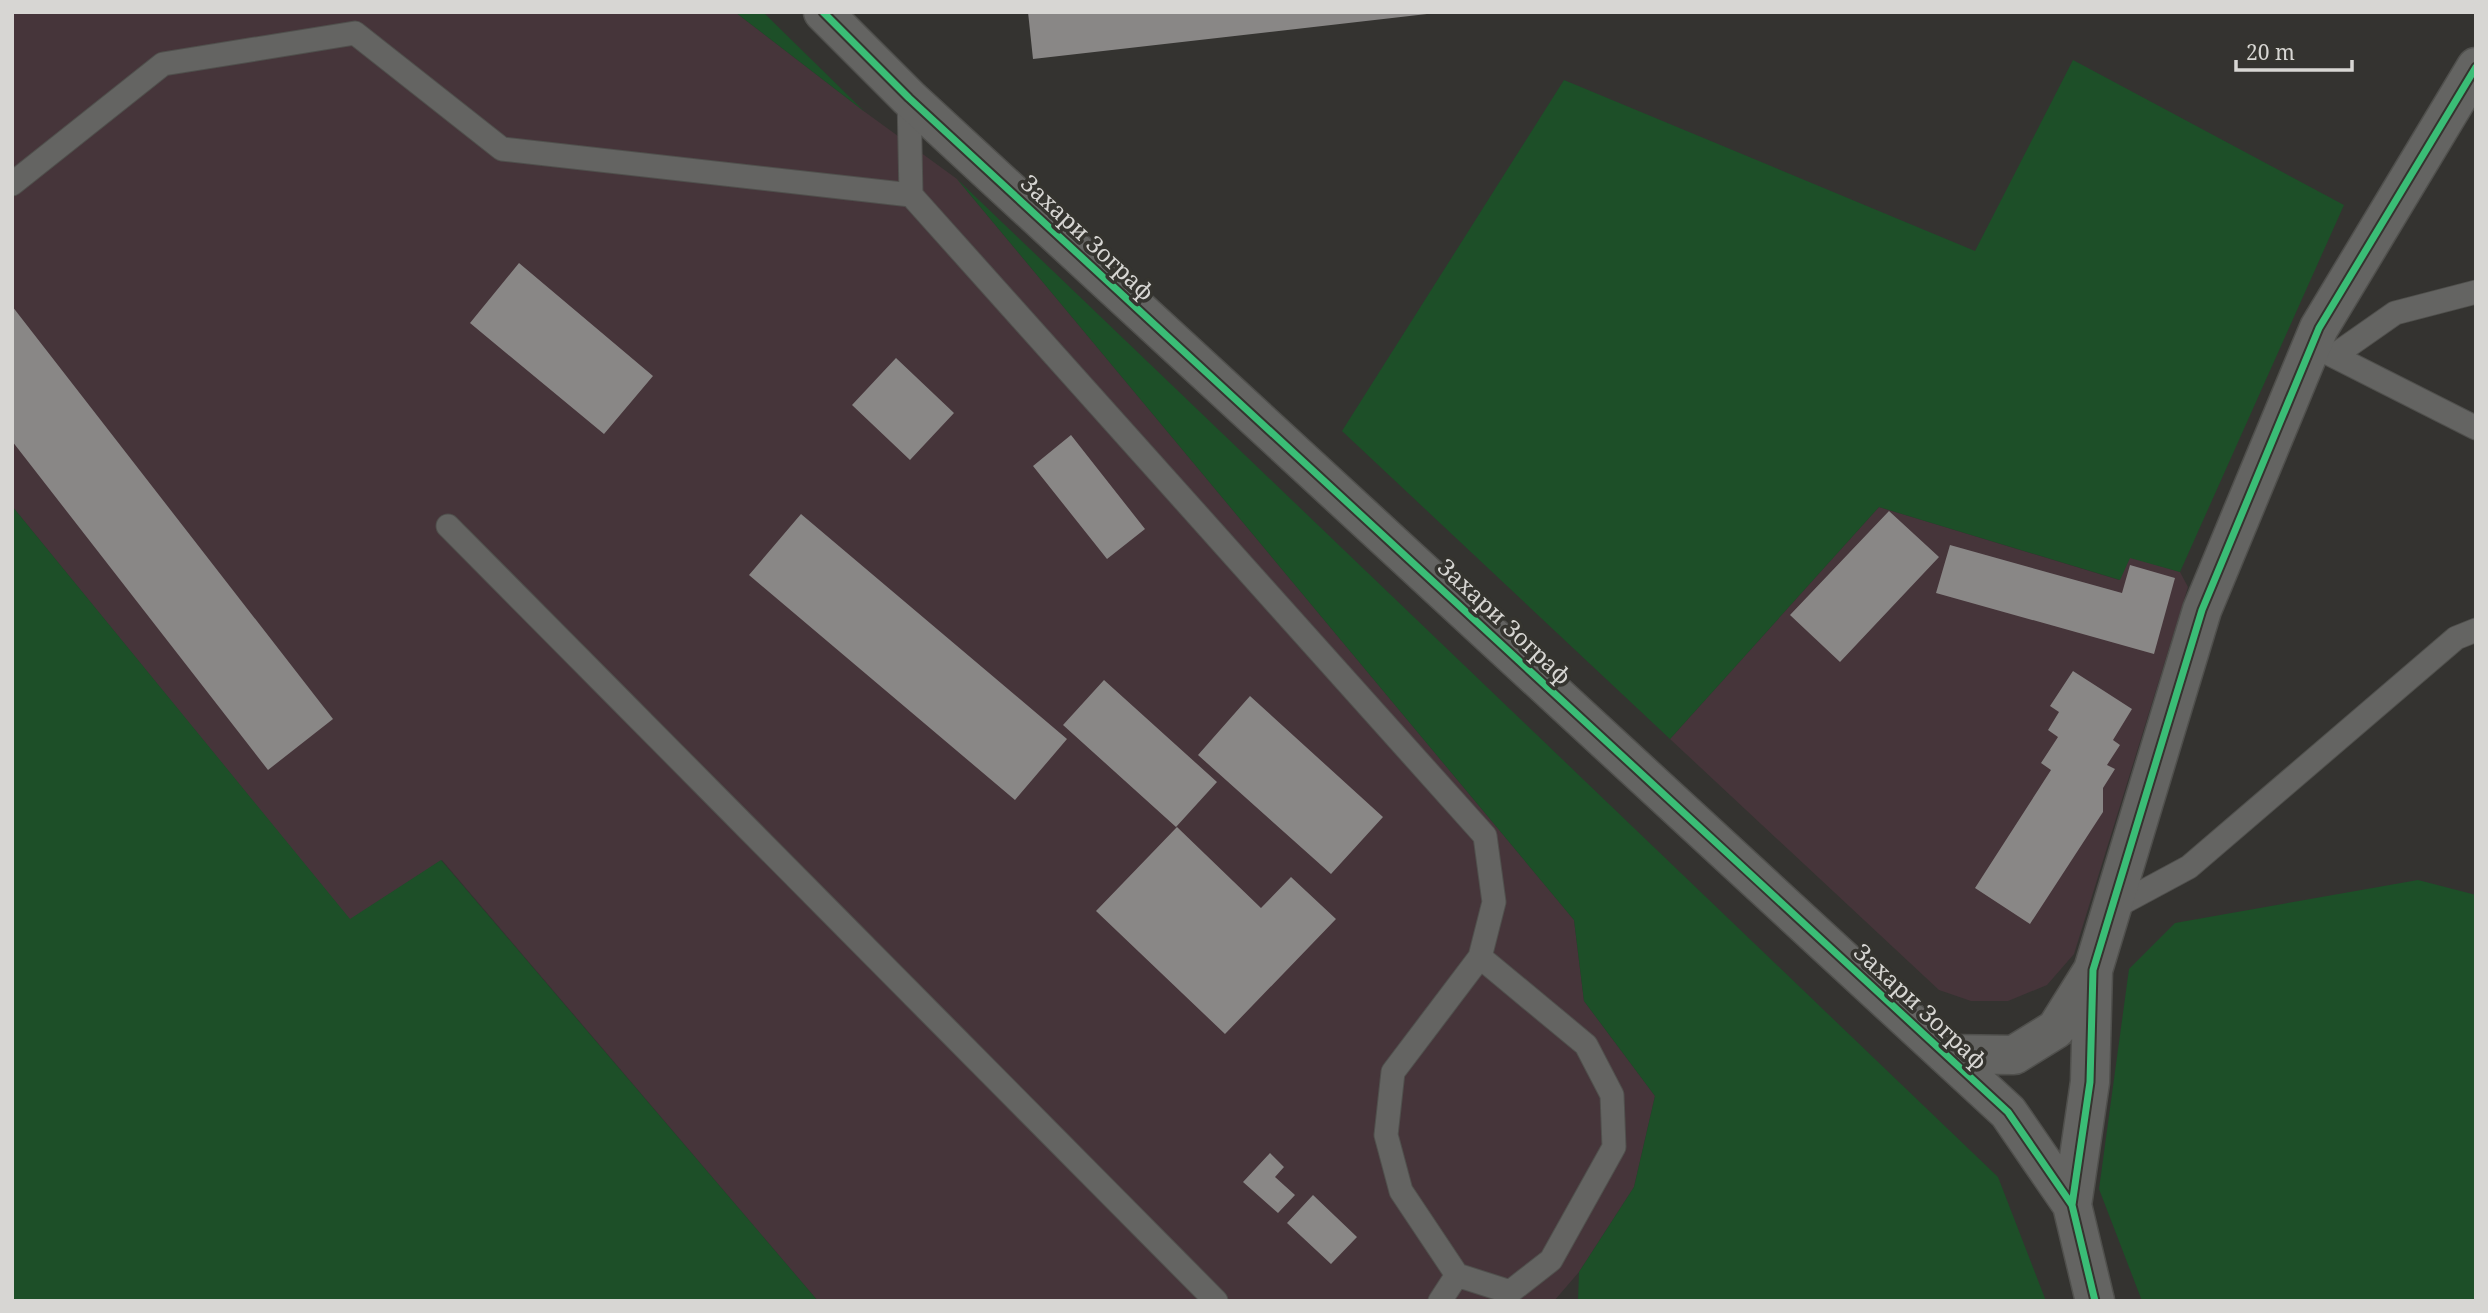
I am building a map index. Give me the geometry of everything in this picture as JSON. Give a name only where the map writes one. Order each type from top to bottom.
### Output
[{"type":"street","name":"Захари Зограф","points":[[823,12],[909,98],[2008,1112],[2072,1205],[2095,1301]]},
{"type":"street","points":[[2072,1205],[2090,1082],[2093,970],[2202,610],[2323,350],[2319,328],[2476,67]]},
{"type":"street","points":[[1945,1054],[2014,1055],[2056,1029],[2093,970]]},
{"type":"lane","points":[[12,184],[163,64],[355,33],[502,149],[911,195]]},
{"type":"lane","points":[[909,98],[911,195],[1485,836],[1493,902],[1480,957],[1393,1072],[1386,1135],[1401,1191],[1457,1275],[1510,1292],[1551,1260],[1614,1147],[1612,1095],[1586,1045],[1480,957]]},
{"type":"lane","points":[[2323,350],[2395,313],[2476,292]]},
{"type":"lane","points":[[2323,350],[2476,428]]},
{"type":"lane","points":[[448,526],[1216,1301]]},
{"type":"lane","points":[[2111,909],[2189,867],[2456,638],[2476,630]]},
{"type":"lane","points":[[1440,1301],[1457,1275]]},
{"type":"shaded area","points":[[12,12],[735,12],[957,179],[1574,920],[1584,1001],[1655,1096],[1634,1187],[1579,1272],[1554,1301],[818,1301],[442,860],[350,920],[12,506]]},
{"type":"shaded area","points":[[1879,507],[2119,580],[2130,557],[2180,572],[2188,587],[2074,954],[2047,985],[2008,1001],[1971,1001],[1939,990],[1670,739]]},
{"type":"green space","points":[[735,12],[763,12],[865,112]]},
{"type":"green space","points":[[2073,60],[2344,205],[2180,572],[2130,558],[2120,580],[1879,507],[1670,739],[1342,431],[1564,80],[1975,251]]},
{"type":"green space","points":[[957,179],[1998,1177],[2046,1301],[1578,1301],[1579,1272],[1634,1187],[1655,1096],[1584,1001],[1574,920]]},
{"type":"green space","points":[[12,506],[350,919],[441,860],[818,1301],[12,1301]]},
{"type":"green space","points":[[2418,880],[2476,895],[2476,1301],[2142,1301],[2099,1189],[2129,969],[2175,923]]},
{"type":"building","points":[[1028,12],[1427,12],[1427,14],[1033,59]]},
{"type":"building","points":[[519,263],[653,376],[604,434],[470,323]]},
{"type":"building","points":[[12,306],[333,719],[268,770],[12,441]]},
{"type":"building","points":[[896,358],[954,413],[910,460],[852,405]]},
{"type":"building","points":[[1071,435],[1145,529],[1107,559],[1033,466]]},
{"type":"building","points":[[1889,511],[1939,557],[1840,662],[1790,615]]},
{"type":"building","points":[[801,514],[1067,739],[1015,800],[749,575]]},
{"type":"building","points":[[1950,545],[2122,593],[2130,565],[2175,578],[2154,654],[1936,593]]},
{"type":"building","points":[[2073,671],[2132,709],[2113,740],[2120,745],[2107,765],[2115,769],[2103,788],[2103,812],[2030,924],[1975,888],[2051,770],[2041,763],[2058,737],[2048,730],[2059,712],[2050,706]]},
{"type":"building","points":[[1104,680],[1217,782],[1176,827],[1063,725]]},
{"type":"building","points":[[1250,696],[1383,817],[1331,874],[1198,755]]},
{"type":"building","points":[[1177,827],[1261,908],[1291,877],[1336,919],[1225,1034],[1096,911]]},
{"type":"building","points":[[1270,1153],[1284,1167],[1275,1177],[1295,1195],[1278,1213],[1243,1182]]},
{"type":"building","points":[[1313,1195],[1357,1237],[1331,1264],[1287,1223]]},
{"type":"cycle path","points":[[823,12],[909,98],[2008,1112],[2072,1205],[2095,1301]]},
{"type":"cycle path","points":[[2072,1205],[2090,1082],[2093,970],[2202,610],[2319,328],[2476,67]]}]
